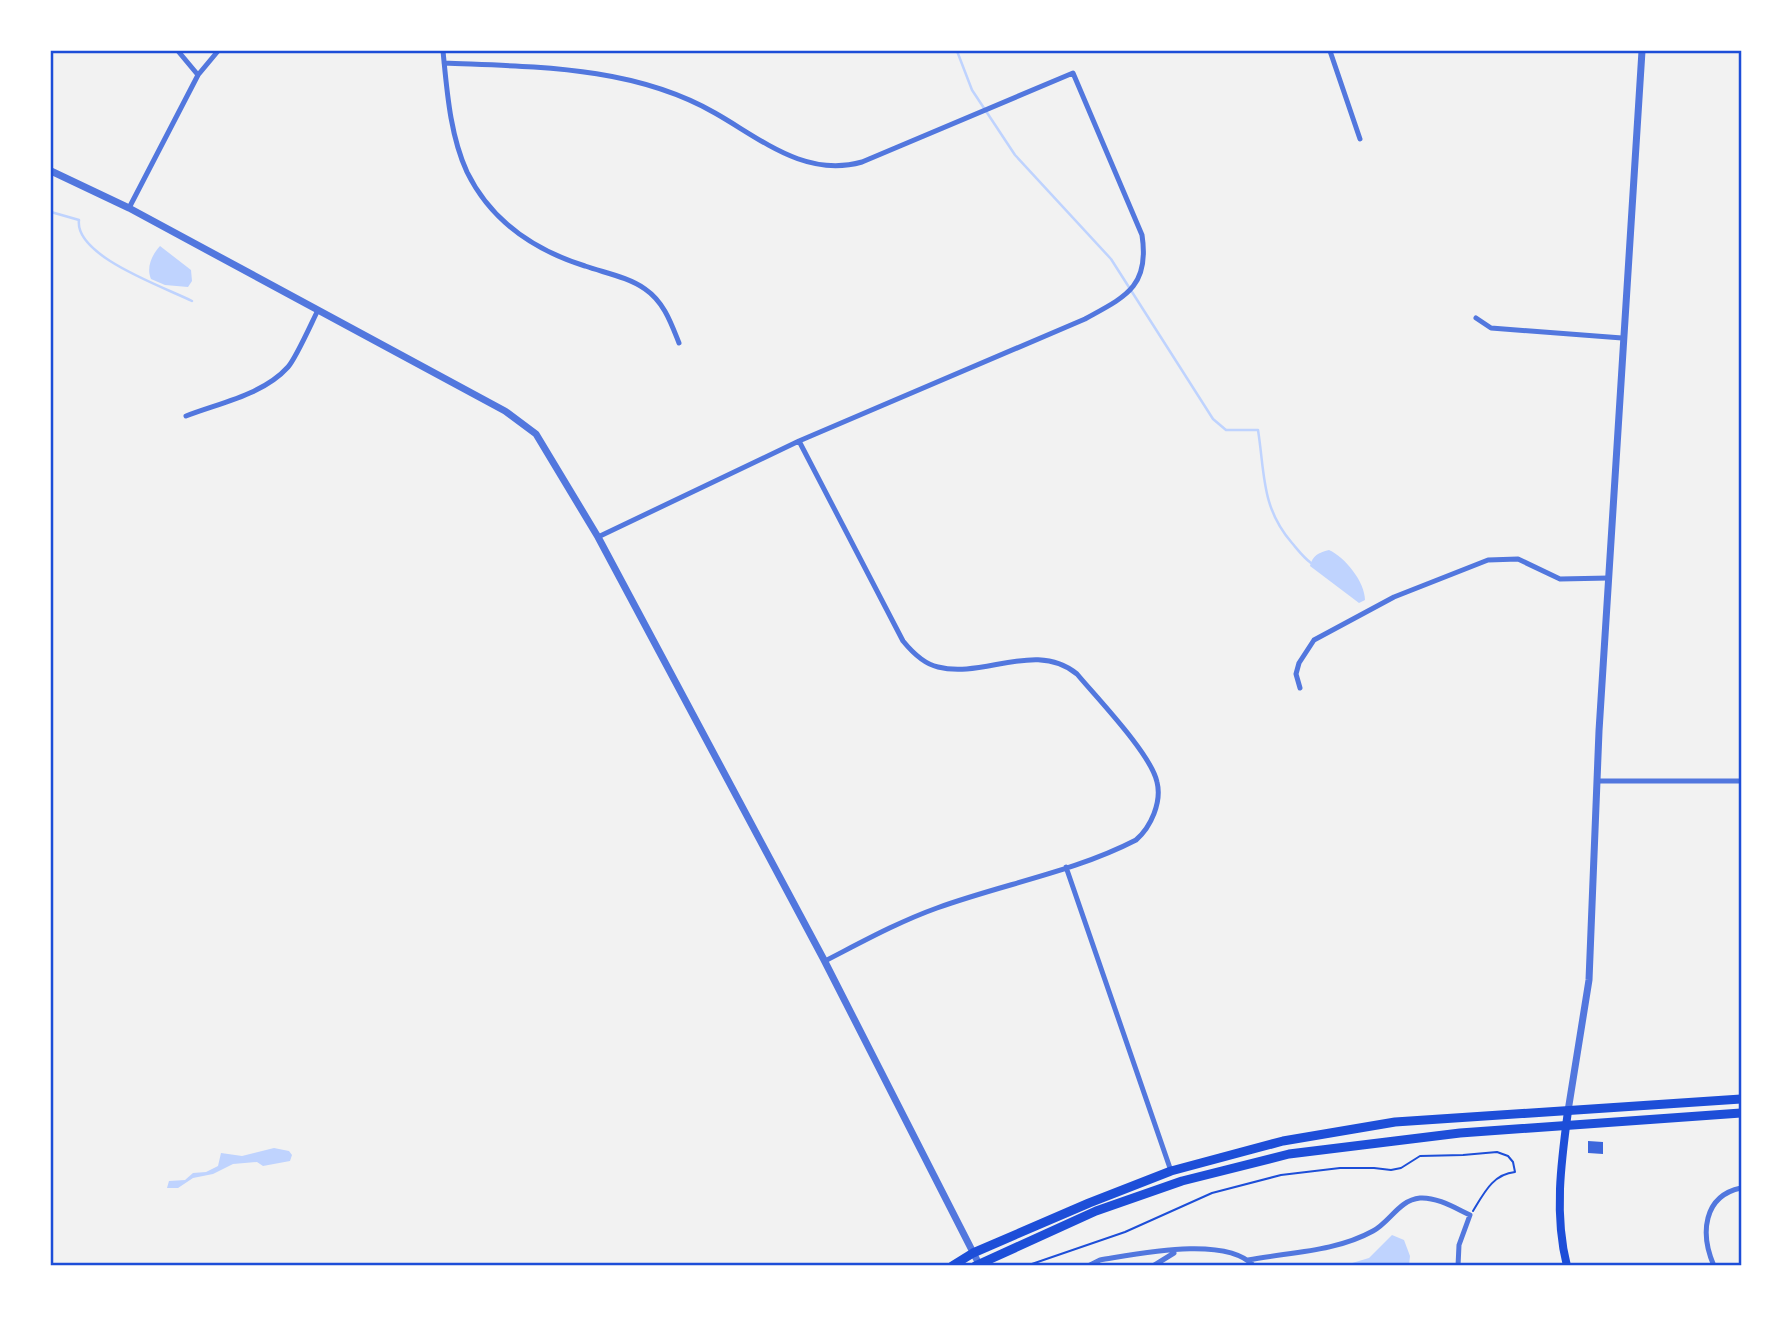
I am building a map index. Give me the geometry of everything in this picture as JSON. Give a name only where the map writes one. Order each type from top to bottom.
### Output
[{"type":"main road","points":[[952,1266],[973,1253],[1089,1202],[1171,1171],[1283,1141],[1395,1122],[1741,1099]]},
{"type":"main road","points":[[1567,1266],[1559,1210],[1560,1171],[1568,1111]]},
{"type":"main road","points":[[978,1266],[1096,1211],[1182,1181],[1289,1154],[1363,1144],[1566,1125],[1741,1113]]},
{"type":"main road","points":[[1358,1128],[1363,1144]]},
{"type":"street","points":[[178,51],[198,75]]},
{"type":"street","points":[[129,208],[198,75],[218,51]]},
{"type":"street","points":[[443,51],[451,119],[461,154],[475,186],[490,207],[518,234],[541,249],[570,262],[629,280],[646,289],[666,310],[679,343]]},
{"type":"street","points":[[1330,51],[1360,139]]},
{"type":"street","points":[[1568,1111],[1588,980],[1622,338],[1642,51]]},
{"type":"street","points":[[444,63],[542,67],[612,75],[706,108],[788,157],[813,164],[835,166],[862,162],[1073,73],[1142,235],[1145,254],[1141,274],[1124,298],[1086,319],[799,441],[598,537]]},
{"type":"street","points":[[51,171],[129,208],[505,411],[528,426],[542,443],[598,537],[825,961],[978,1266]]},
{"type":"street","points":[[186,416],[261,387],[290,366],[318,310]]},
{"type":"street","points":[[1476,318],[1491,328],[1622,338]]},
{"type":"street","points":[[799,441],[903,641],[912,652],[936,667],[952,669],[1045,660],[1067,666],[1077,674],[1148,761],[1158,783],[1155,813],[1145,832],[1127,845],[937,908],[825,961]]},
{"type":"street","points":[[1300,688],[1296,674],[1299,663],[1314,640],[1394,597],[1488,560],[1518,559],[1560,579],[1609,578]]},
{"type":"street","points":[[1597,781],[1741,781]]},
{"type":"street","points":[[1066,867],[1171,1171]]},
{"type":"street","points":[[1714,1266],[1709,1247],[1707,1215],[1716,1200],[1727,1191],[1741,1188]]},
{"type":"street","points":[[1248,1260],[1333,1248],[1374,1231],[1406,1202],[1422,1198],[1442,1202],[1470,1215],[1459,1245],[1458,1266]]},
{"type":"street","points":[[1088,1266],[1100,1260],[1191,1248],[1220,1249],[1248,1260],[1254,1266]]},
{"type":"street","points":[[1153,1266],[1177,1251]]},
{"type":"path","points":[[1026,1266],[1125,1232],[1212,1193],[1281,1175],[1340,1168],[1391,1170],[1401,1168],[1420,1156],[1497,1152],[1508,1156],[1516,1172],[1505,1173],[1495,1179],[1470,1215]]},
{"type":"water","points":[[160,246],[191,270],[192,281],[188,287],[165,285],[151,279],[151,261]]},
{"type":"water","points":[[1329,550],[1353,571],[1362,586],[1365,600],[1359,603],[1310,566],[1316,555]]},
{"type":"water","points":[[274,1148],[289,1151],[292,1155],[290,1161],[263,1166],[257,1162],[233,1164],[213,1174],[193,1178],[178,1188],[167,1188],[169,1181],[185,1180],[193,1173],[206,1172],[218,1166],[221,1153],[242,1156]]},
{"type":"water","points":[[1392,1235],[1404,1240],[1410,1256],[1409,1266],[1342,1266],[1369,1258]]},
{"type":"building","points":[[1588,1141],[1603,1142],[1603,1154],[1588,1153]]},
{"type":"waterway","points":[[957,51],[972,90],[1015,155],[1111,259],[1213,419],[1226,430],[1258,430],[1269,503],[1282,530],[1311,563]]},
{"type":"waterway","points":[[51,212],[79,220],[81,233],[105,258],[192,301]]}]
